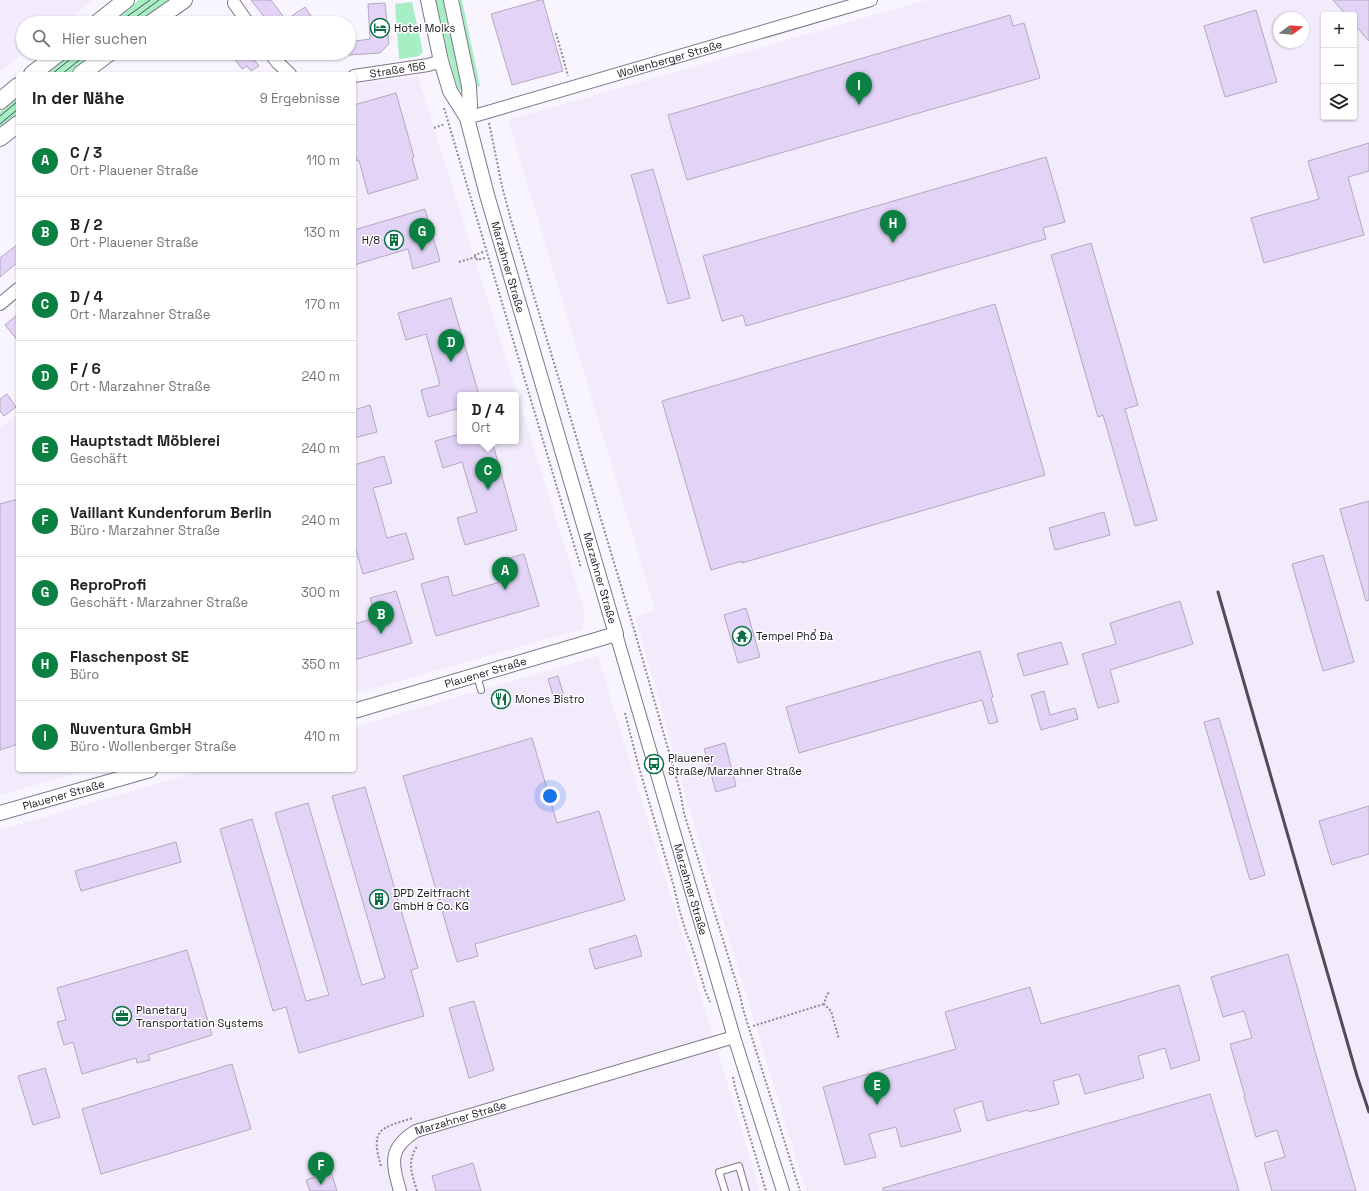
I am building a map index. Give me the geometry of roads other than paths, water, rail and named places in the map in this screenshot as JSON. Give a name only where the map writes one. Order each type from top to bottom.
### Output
[{"type":"main road","points":[[105,16],[126,0]]},
{"type":"main road","points":[[161,16],[184,0]]},
{"type":"main road","points":[[35,72],[50,60]]},
{"type":"main road","points":[[84,72],[100,60]]},
{"type":"main road","points":[[0,101],[16,88]]},
{"type":"main road","points":[[0,138],[16,126]]},
{"type":"street","name":"Marzahner Straße","points":[[428,0],[441,61],[450,91],[467,118],[486,195],[734,1037],[783,1191]]},
{"type":"street","name":"Marzahner Straße","points":[[451,0],[469,86],[470,106],[467,118]]},
{"type":"street","name":"Wollenberger Straße","points":[[467,118],[871,0]]},
{"type":"street","points":[[234,4],[243,16]]},
{"type":"street","points":[[275,60],[288,72]]},
{"type":"street","name":"Straße 156","points":[[356,76],[428,65],[441,61]]},
{"type":"street","points":[[0,304],[16,291]]},
{"type":"street","name":"Plauener Straße","points":[[356,710],[616,634]]},
{"type":"street","name":"Plauener Straße","points":[[0,813],[143,772]]},
{"type":"street","name":"Marzahner Straße","points":[[400,1191],[394,1171],[393,1161],[401,1144],[408,1136],[416,1131],[734,1037]]},
{"type":"lane","points":[[477,676],[481,690]]},
{"type":"lane","points":[[725,1191],[719,1172],[739,1166],[746,1191]]},
{"type":"tram line","points":[[128,16],[150,0]]},
{"type":"tram line","points":[[137,16],[159,0]]},
{"type":"tram line","points":[[54,72],[69,60]]},
{"type":"tram line","points":[[64,72],[79,60]]},
{"type":"tram line","points":[[0,116],[16,103]]},
{"type":"tram line","points":[[0,124],[16,111]]},
{"type":"railway","points":[[1218,592],[1357,1076],[1369,1112]]},
{"type":"place","name":"Hotel Molks","points":[[380,28]]},
{"type":"place","name":"Nuventura GmbH","points":[[859,105]]},
{"type":"place","name":"H/8","points":[[394,240]]},
{"type":"place","name":"Flaschenpost SE","points":[[893,243]]},
{"type":"place","name":"ReproProfi","points":[[422,251]]},
{"type":"place","name":"F / 6","points":[[451,362]]},
{"type":"place","name":"D / 4","points":[[488,490]]},
{"type":"place","name":"C / 3","points":[[505,590]]},
{"type":"place","name":"B / 2","points":[[381,634]]},
{"type":"place","name":"Tempel Phổ Đà","points":[[742,636]]},
{"type":"place","name":"Mones Bistro","points":[[501,699]]},
{"type":"place","name":"Plauener Straße/Marzahner Straße","points":[[654,764]]},
{"type":"place","name":"DPD Zeitfracht GmbH & Co. KG","points":[[379,899]]},
{"type":"place","name":"Planetary Transportation Systems","points":[[122,1016]]},
{"type":"place","name":"Hauptstadt Möblerei","points":[[877,1105]]},
{"type":"place","name":"Vaillant Kundenforum Berlin","points":[[321,1185]]}]
